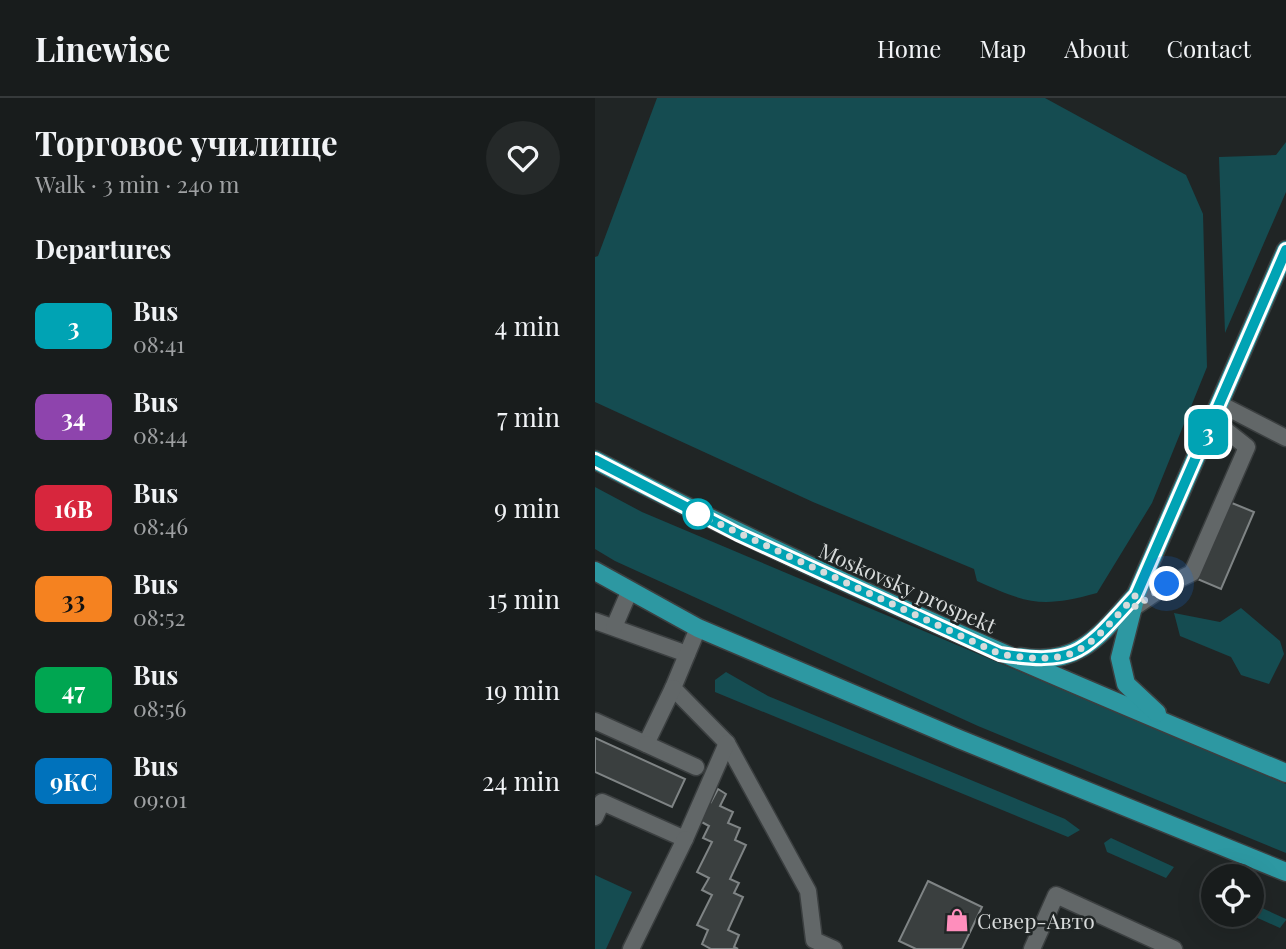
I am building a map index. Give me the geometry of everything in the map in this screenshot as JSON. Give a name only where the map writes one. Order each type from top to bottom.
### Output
[{"type":"main road","points":[[1187,732],[1145,705],[1126,684],[1120,657],[1135,601],[1286,250]]},
{"type":"main road","name":"Moskovsky prospekt","points":[[595,460],[738,534],[1000,654],[1286,773]]},
{"type":"main road","points":[[595,571],[698,628],[960,739],[1286,872]]},
{"type":"main road","points":[[1000,654],[1038,660],[1068,657],[1095,640],[1135,601]]},
{"type":"street","points":[[1217,412],[1286,438]]},
{"type":"street","points":[[1135,601],[1192,573],[1247,447],[1217,412]]},
{"type":"street","points":[[614,627],[630,590]]},
{"type":"street","points":[[595,621],[687,654]]},
{"type":"street","points":[[646,744],[698,628]]},
{"type":"street","points":[[673,688],[727,743],[808,891],[811,944],[834,949]]},
{"type":"street","points":[[595,721],[696,766]]},
{"type":"street","points":[[631,949],[685,839],[727,743]]},
{"type":"street","points":[[595,817],[602,802],[685,839]]},
{"type":"street","points":[[1032,949],[1056,895],[1174,949]]},
{"type":"shaded area","points":[[657,98],[1045,98],[1186,175],[1203,214],[1207,367],[1152,503],[1097,593],[1048,602],[1010,595],[977,581],[974,569],[813,502],[595,402],[595,257],[598,256]]},
{"type":"shaded area","points":[[1286,142],[1286,192],[1225,333],[1219,157],[1276,155]]},
{"type":"shaded area","points":[[595,487],[642,512],[1286,784],[1286,853],[978,726],[615,561],[595,549]]},
{"type":"shaded area","points":[[1241,608],[1280,641],[1284,654],[1269,684],[1241,675],[1231,657],[1180,636],[1174,613],[1220,622]]},
{"type":"shaded area","points":[[726,672],[768,696],[1065,819],[1080,830],[1068,837],[715,692],[715,680]]},
{"type":"shaded area","points":[[1111,838],[1174,867],[1166,878],[1107,852],[1104,843]]},
{"type":"shaded area","points":[[595,875],[632,892],[606,949],[595,949]]},
{"type":"shaded area","points":[[1264,909],[1286,919],[1280,928],[1264,921]]},
{"type":"building","points":[[1227,501],[1254,512],[1221,589],[1195,578]]},
{"type":"building","points":[[595,738],[685,779],[672,807],[595,772]]},
{"type":"building","points":[[718,789],[726,794],[720,806],[733,812],[728,823],[740,828],[735,840],[746,845],[730,879],[739,883],[734,893],[743,897],[728,930],[739,935],[734,947],[738,949],[711,949],[702,944],[708,930],[697,925],[712,895],[702,890],[709,878],[697,872],[712,842],[703,838],[709,826],[696,819],[706,799],[711,802]]},
{"type":"building","points":[[928,881],[982,907],[962,949],[916,949],[899,941]]},
{"type":"bus line","name":"3","points":[[595,460],[738,534],[1000,654],[1038,660],[1068,657],[1095,640],[1136,595],[1286,250]]},
{"type":"place","name":"Север-Авто","points":[[957,920]]},
{"type":"route","points":[[698,514],[1000,654],[1038,660],[1068,657],[1095,640],[1136,595],[1135,607],[1167,584]]}]
